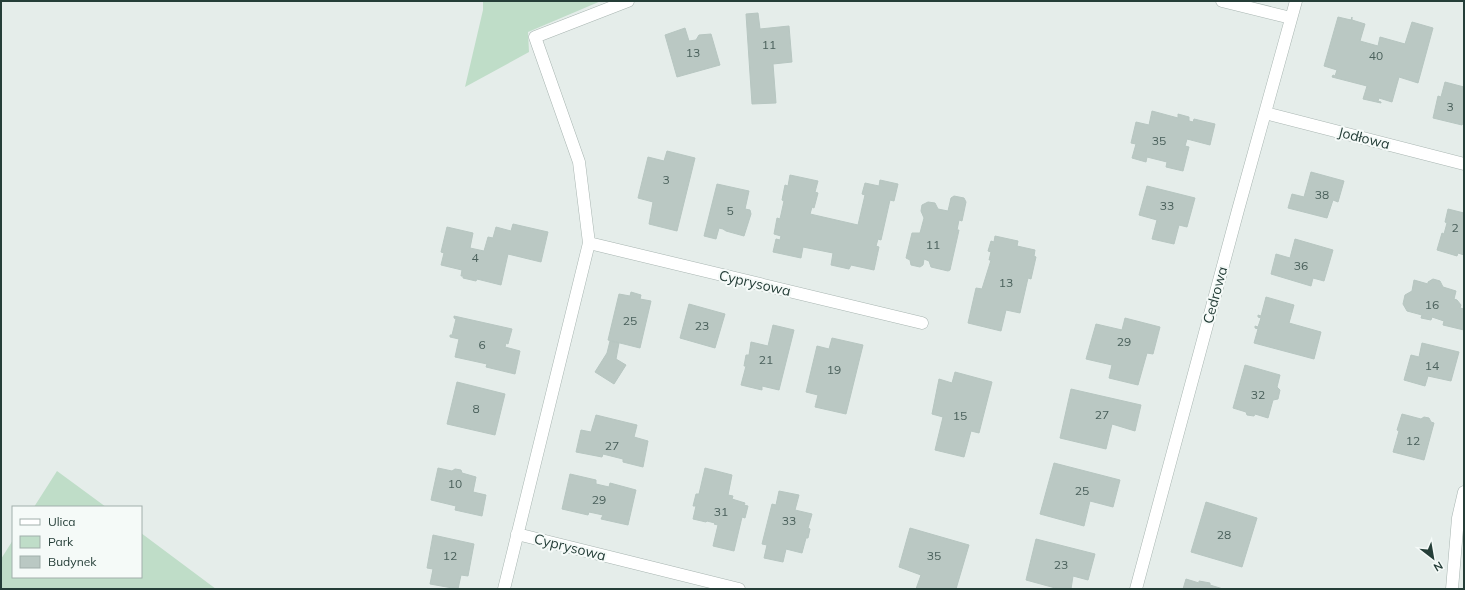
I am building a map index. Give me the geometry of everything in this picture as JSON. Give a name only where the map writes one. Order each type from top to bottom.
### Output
[{"type":"street","name":"Cyprysowa","points":[[504,589],[589,243],[579,162],[535,36],[628,1]]},
{"type":"street","points":[[1222,1],[1291,18]]},
{"type":"street","name":"Cedrowa","points":[[1136,589],[1296,1]]},
{"type":"street","name":"Jodłowa","points":[[1265,113],[1464,164]]},
{"type":"street","name":"Cyprysowa","points":[[589,243],[922,323]]},
{"type":"street","points":[[1452,589],[1458,518],[1464,492]]},
{"type":"street","name":"Cyprysowa","points":[[517,534],[739,589]]},
{"type":"green space","points":[[483,1],[601,1],[528,32],[529,52],[465,87],[483,10]]},
{"type":"green space","points":[[57,471],[105,506],[35,506]]},
{"type":"green space","points":[[142,534],[216,589],[1,589],[1,559],[12,542],[12,578],[142,578]]},
{"type":"building","points":[[758,13],[760,29],[789,26],[792,62],[773,64],[776,103],[752,104],[746,14]]},
{"type":"building","points":[[1338,17],[1351,20],[1352,17],[1352,20],[1365,24],[1360,41],[1378,46],[1380,37],[1405,44],[1412,22],[1433,28],[1418,83],[1399,77],[1392,102],[1379,98],[1378,101],[1381,103],[1363,99],[1367,86],[1332,77],[1333,75],[1335,76],[1337,70],[1324,66]]},
{"type":"building","points":[[685,28],[689,41],[696,40],[699,35],[711,34],[720,65],[677,77],[665,35]]},
{"type":"building","points":[[1445,82],[1464,87],[1464,121],[1462,125],[1433,118],[1438,96],[1441,97]]},
{"type":"building","points":[[1152,111],[1178,118],[1178,114],[1189,117],[1189,121],[1193,122],[1194,119],[1215,124],[1210,145],[1187,139],[1185,146],[1189,147],[1183,171],[1166,167],[1167,162],[1147,157],[1146,162],[1132,158],[1136,144],[1131,143],[1136,122],[1149,125]]},
{"type":"building","points":[[667,151],[695,158],[677,231],[649,224],[653,202],[638,198],[648,157],[664,161]]},
{"type":"building","points":[[1311,172],[1344,181],[1338,202],[1333,200],[1327,218],[1288,208],[1292,194],[1304,197]]},
{"type":"building","points":[[790,175],[818,181],[815,192],[818,193],[814,208],[812,207],[810,214],[858,225],[865,195],[862,194],[865,183],[879,186],[880,180],[898,184],[894,201],[890,200],[881,240],[878,239],[876,246],[879,247],[874,270],[851,265],[849,269],[831,265],[833,253],[803,247],[801,258],[773,252],[776,239],[780,240],[781,236],[774,234],[777,218],[780,219],[784,201],[782,200],[785,185],[788,186]]},
{"type":"building","points":[[717,184],[749,191],[745,209],[750,210],[751,214],[744,236],[719,228],[716,239],[704,236]]},
{"type":"building","points":[[1147,186],[1195,198],[1187,227],[1179,225],[1174,244],[1152,239],[1157,220],[1139,215]]},
{"type":"building","points":[[954,196],[964,198],[966,202],[962,221],[959,220],[957,230],[959,230],[950,270],[948,271],[931,267],[929,261],[924,259],[923,265],[920,267],[911,265],[910,260],[906,258],[912,233],[920,233],[924,218],[921,211],[922,205],[928,202],[935,203],[938,209],[948,211],[951,198]]},
{"type":"building","points":[[1448,209],[1464,213],[1464,255],[1458,253],[1457,256],[1437,250],[1442,233],[1444,234],[1447,223],[1445,222]]},
{"type":"building","points":[[513,224],[548,232],[541,262],[508,254],[501,285],[477,279],[476,281],[463,278],[463,276],[461,276],[462,270],[441,265],[444,253],[441,252],[447,227],[473,233],[470,248],[484,251],[488,237],[493,238],[496,227],[511,231]]},
{"type":"building","points":[[995,236],[1018,241],[1017,246],[1035,250],[1034,256],[1036,257],[1031,279],[1028,278],[1020,313],[1006,310],[1001,331],[968,323],[976,288],[982,289],[991,260],[989,260],[991,252],[988,251],[991,241],[994,242]]},
{"type":"building","points":[[1295,239],[1333,250],[1324,281],[1313,278],[1311,286],[1271,274],[1276,254],[1290,258]]},
{"type":"building","points":[[1433,279],[1440,281],[1443,287],[1456,291],[1454,299],[1461,305],[1460,308],[1464,309],[1464,330],[1443,325],[1444,321],[1432,317],[1431,320],[1421,318],[1422,315],[1407,311],[1403,304],[1405,295],[1412,291],[1414,280],[1428,284],[1428,282]]},
{"type":"building","points":[[631,292],[641,295],[640,299],[651,301],[640,348],[608,340],[619,294],[630,296]]},
{"type":"building","points":[[1266,297],[1294,305],[1289,323],[1321,332],[1314,359],[1254,343],[1258,329],[1255,328],[1255,326],[1258,327],[1261,318],[1258,317],[1258,315],[1261,316]]},
{"type":"building","points":[[689,304],[725,314],[715,348],[680,338]]},
{"type":"building","points":[[454,316],[512,329],[508,344],[506,343],[505,347],[520,351],[515,374],[486,367],[487,364],[455,357],[459,339],[450,337],[450,335],[452,335],[456,319]]},
{"type":"building","points":[[1125,318],[1160,327],[1153,354],[1147,353],[1138,385],[1109,378],[1112,365],[1086,359],[1096,324],[1122,330]]},
{"type":"building","points":[[773,325],[794,330],[779,390],[762,386],[762,390],[741,385],[746,366],[744,366],[746,355],[749,355],[751,342],[768,346]]},
{"type":"building","points":[[832,338],[863,345],[846,414],[815,407],[818,395],[806,392],[817,346],[829,349]]},
{"type":"building","points":[[610,341],[619,343],[616,359],[626,365],[614,384],[595,372],[607,353]]},
{"type":"building","points":[[1422,343],[1459,352],[1451,381],[1428,376],[1425,386],[1404,380],[1411,355],[1419,357]]},
{"type":"building","points":[[1245,365],[1280,375],[1277,387],[1280,390],[1278,399],[1273,400],[1268,418],[1255,414],[1254,416],[1247,415],[1246,412],[1233,408]]},
{"type":"building","points":[[955,372],[992,382],[979,433],[971,431],[964,457],[935,450],[943,417],[932,414],[939,379],[952,383]]},
{"type":"building","points":[[457,382],[505,394],[495,435],[447,424]]},
{"type":"building","points":[[1071,389],[1141,405],[1135,431],[1112,424],[1106,449],[1060,438]]},
{"type":"building","points":[[1402,414],[1421,419],[1424,417],[1429,418],[1431,422],[1434,423],[1424,460],[1393,452]]},
{"type":"building","points":[[596,415],[637,425],[634,437],[648,441],[643,467],[623,462],[623,459],[603,454],[602,457],[576,452],[581,430],[591,432]]},
{"type":"building","points":[[1054,463],[1120,480],[1113,507],[1090,501],[1084,526],[1040,514]]},
{"type":"building","points":[[438,468],[452,471],[455,469],[461,470],[462,473],[476,477],[473,492],[486,495],[482,516],[455,510],[456,506],[431,500]]},
{"type":"building","points":[[705,468],[732,475],[728,495],[733,496],[732,499],[745,503],[744,505],[748,506],[745,518],[742,517],[734,551],[713,546],[718,525],[707,521],[693,519],[696,506],[693,506],[696,494],[699,494]]},
{"type":"building","points":[[570,474],[596,480],[596,484],[609,487],[610,483],[636,490],[628,525],[601,519],[603,515],[589,512],[588,515],[562,509]]},
{"type":"building","points":[[779,491],[799,495],[795,510],[812,514],[808,528],[810,529],[808,538],[806,538],[802,553],[786,549],[783,562],[764,558],[767,545],[762,544],[772,504],[776,505]]},
{"type":"building","points":[[1206,502],[1257,518],[1242,567],[1191,552]]},
{"type":"building","points":[[910,528],[969,545],[956,589],[916,589],[921,575],[899,567]]},
{"type":"building","points":[[433,535],[474,544],[468,576],[461,575],[458,589],[430,584],[433,569],[427,568]]},
{"type":"building","points":[[1036,539],[1095,554],[1088,580],[1073,576],[1071,589],[1059,589],[1026,580]]},
{"type":"building","points":[[1186,579],[1199,583],[1199,581],[1210,583],[1210,585],[1223,589],[1183,589]]}]
